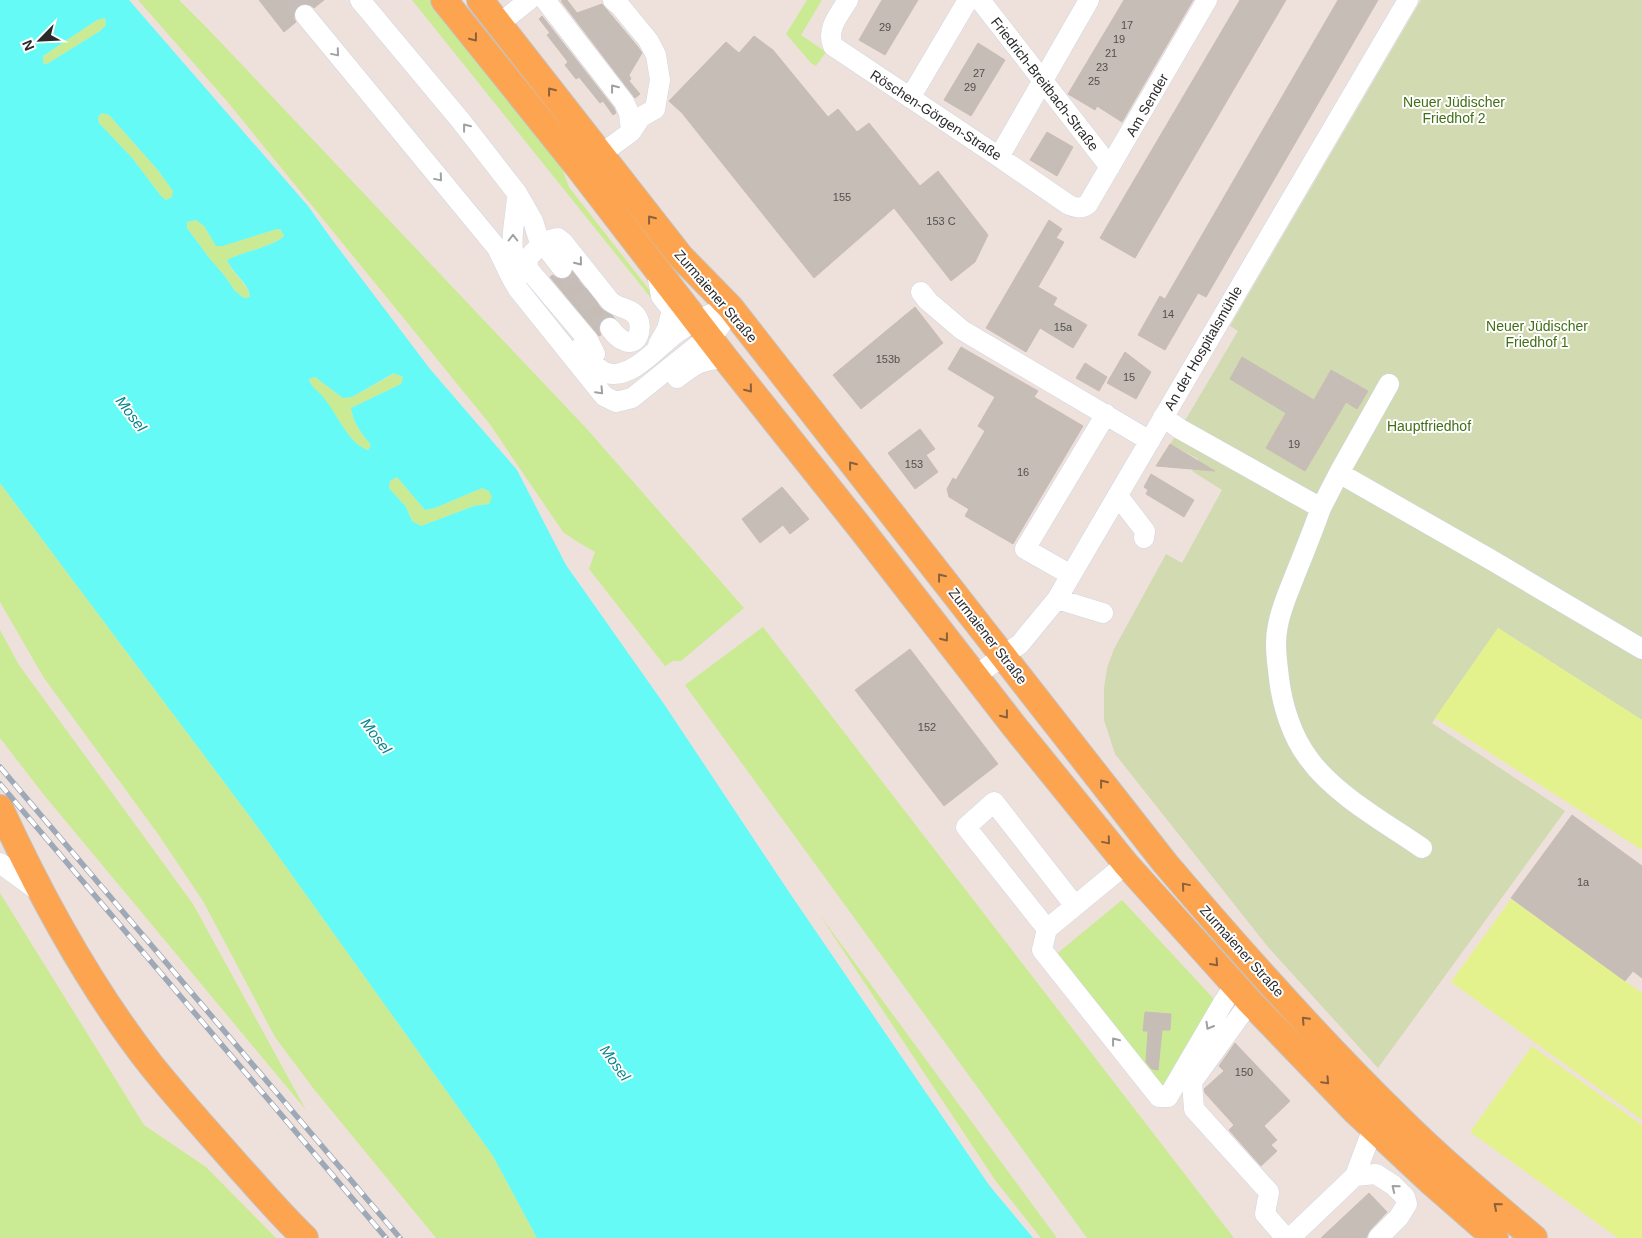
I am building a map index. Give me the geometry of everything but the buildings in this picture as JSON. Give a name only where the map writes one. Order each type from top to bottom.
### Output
[{"type":"main road","name":"Zurmaiener Straße","points":[[444,0],[578,167],[725,358],[975,676],[1126,864],[1242,993],[1374,1128],[1432,1183],[1495,1238]]},
{"type":"main road","name":"Zurmaiener Straße","points":[[480,0],[681,257],[730,307],[1165,863],[1314,1030],[1405,1123],[1447,1163],[1534,1238]]},
{"type":"main road","points":[[1043,762],[1072,742]]},
{"type":"main road","points":[[2,821],[96,987],[150,1064],[180,1101],[305,1238]]},
{"type":"street","points":[[360,0],[461,121],[517,193],[533,221],[538,237],[562,268]]},
{"type":"street","points":[[498,24],[529,0]]},
{"type":"street","points":[[545,0],[624,102],[629,113],[631,132]]},
{"type":"street","points":[[601,154],[631,132],[641,117],[655,109],[660,80],[656,55],[648,40],[613,0]]},
{"type":"street","name":"Röschen-Görgen-Straße","points":[[848,0],[830,32],[833,46],[1069,205],[1083,208]]},
{"type":"street","points":[[910,98],[968,0]]},
{"type":"street","name":"Friedrich-Breitbach-Straße","points":[[980,0],[1110,168]]},
{"type":"street","points":[[999,157],[1089,0]]},
{"type":"street","name":"Am Sender","points":[[1083,208],[1088,204],[1110,168],[1207,0]]},
{"type":"street","name":"An der Hospitalsmühle","points":[[975,676],[1020,644],[1057,599],[1408,0]]},
{"type":"street","points":[[305,15],[497,248],[518,289],[599,391],[616,402],[638,400],[661,391],[694,364],[704,360],[725,358]]},
{"type":"street","points":[[517,193],[512,243],[520,270],[600,369],[613,374],[632,369],[676,334],[703,328]]},
{"type":"street","points":[[600,369],[594,350],[588,340],[529,270],[527,261],[529,257],[543,244],[554,238],[563,242],[610,301],[618,307],[630,309],[640,322],[639,334],[634,341],[630,342],[619,338],[610,328]]},
{"type":"street","points":[[653,353],[667,329],[672,310],[661,296],[656,269]]},
{"type":"street","points":[[921,292],[928,301],[962,330],[1150,441]]},
{"type":"street","points":[[627,400],[632,398],[703,328],[710,313],[730,307]]},
{"type":"street","points":[[1389,384],[1339,473],[1322,508],[1288,594],[1278,625],[1277,663],[1280,688],[1287,712],[1296,736],[1308,758],[1323,776],[1367,811],[1422,848]]},
{"type":"street","points":[[1071,575],[1025,548],[1106,414]]},
{"type":"street","points":[[1163,417],[1180,429],[1322,508]]},
{"type":"street","points":[[1339,473],[1642,649]]},
{"type":"street","points":[[1118,496],[1145,531],[1144,538]]},
{"type":"street","points":[[1057,599],[1103,613]]},
{"type":"street","points":[[1047,929],[966,827],[994,802],[1076,906]]},
{"type":"street","points":[[0,862],[45,897]]},
{"type":"street","points":[[1126,864],[1047,929],[1042,950],[1159,1097],[1168,1097],[1223,1003],[1242,993]]},
{"type":"street","points":[[1242,993],[1192,1082],[1194,1109],[1270,1192],[1266,1214],[1288,1238],[1355,1176],[1374,1128]]},
{"type":"street","points":[[1355,1176],[1376,1174],[1393,1185],[1405,1197],[1407,1204],[1399,1217],[1378,1238]]},
{"type":"green space","points":[[138,0],[179,0],[209,30],[586,428],[744,608],[681,661],[673,661],[665,666],[589,569],[595,552],[563,532],[489,423],[226,100]]},
{"type":"green space","points":[[412,0],[433,0],[559,160],[569,187],[661,305],[663,313]]},
{"type":"green space","points":[[807,0],[822,0],[801,35],[826,52],[816,66],[811,63],[786,34]]},
{"type":"green space","name":"Hauptfriedhof","points":[[1421,0],[1642,0],[1642,720],[1498,628],[1432,723],[1565,811],[1378,1068],[1268,947],[1115,754],[1104,720],[1104,688],[1107,668],[1114,649],[1166,554],[1182,563],[1222,490],[1192,471],[1198,459],[1170,444],[1238,331],[1230,326]]},
{"type":"green space","points":[[105,18],[106,25],[100,31],[47,64],[43,63],[43,56],[97,20]]},
{"type":"green space","points":[[102,113],[109,115],[157,169],[174,192],[172,197],[166,200],[161,196],[133,159],[99,123],[98,117]]},
{"type":"green space","points":[[196,220],[204,226],[216,246],[223,246],[277,229],[281,230],[284,236],[279,240],[227,260],[232,270],[246,287],[250,297],[244,298],[235,291],[187,228],[187,222]]},
{"type":"green space","points":[[395,373],[403,377],[401,384],[351,408],[356,423],[371,445],[368,450],[358,445],[350,437],[327,402],[312,386],[309,378],[315,377],[343,398],[352,397]]},
{"type":"green space","points":[[397,477],[425,510],[435,508],[482,488],[489,491],[493,497],[489,504],[474,506],[421,526],[412,521],[406,507],[389,488],[390,481]]},
{"type":"green space","points":[[0,483],[254,822],[493,1156],[537,1238],[436,1238],[313,1088],[275,1037],[203,901],[158,834],[44,678],[0,602]]},
{"type":"green space","points":[[763,627],[1234,1238],[1087,1238],[685,685]]},
{"type":"green space","points":[[1498,628],[1642,720],[1642,850],[1435,718]]},
{"type":"green space","points":[[0,630],[19,665],[193,904],[306,1110],[44,795],[0,738]]},
{"type":"green space","points":[[0,893],[144,1125],[206,1167],[276,1238],[0,1238]]},
{"type":"green space","points":[[1511,899],[1642,993],[1642,1120],[1451,982]]},
{"type":"green space","points":[[1122,900],[1213,998],[1213,1002],[1163,1093],[1054,956]],"holes":[[[1145,1012],[1171,1014],[1170,1029],[1162,1030],[1161,1043],[1147,1042],[1148,1031],[1143,1031]]]},
{"type":"green space","points":[[819,914],[1057,1238],[1041,1238],[995,1180]]},
{"type":"green space","points":[[1532,1046],[1642,1125],[1642,1238],[1618,1238],[1470,1132]]},
{"type":"water","name":"Mosel","points":[[0,0],[129,0],[308,206],[430,369],[517,470],[566,565],[664,704],[789,892],[989,1185],[1033,1238],[537,1238],[493,1156],[254,822],[0,483]],"holes":[[[105,18],[106,25],[100,31],[47,64],[43,63],[43,56],[97,20]],[[102,113],[109,115],[157,169],[173,191],[172,197],[166,200],[161,196],[133,159],[99,123],[98,117]],[[196,220],[204,226],[216,246],[223,246],[277,229],[281,230],[284,236],[273,243],[227,260],[247,287],[250,297],[244,298],[235,291],[210,259],[187,228],[187,222]],[[394,373],[403,377],[401,384],[351,408],[356,423],[371,445],[368,450],[358,445],[350,437],[309,379],[315,377],[343,398],[352,397]],[[397,477],[425,510],[435,508],[482,488],[489,491],[492,497],[489,504],[474,506],[421,526],[412,521],[406,507],[389,488],[390,481]]]},
{"type":"tunnel","points":[[293,0],[305,15]]},
{"type":"tunnel","points":[[562,268],[610,328]]},
{"type":"railway","points":[[0,767],[400,1238]]},
{"type":"railway","points":[[0,784],[386,1238]]},
{"type":"park label","name":"Neuer Jüdischer Friedhof 2","points":[[1454,110]]},
{"type":"park label","name":"Neuer Jüdischer Friedhof 1","points":[[1537,334]]}]
